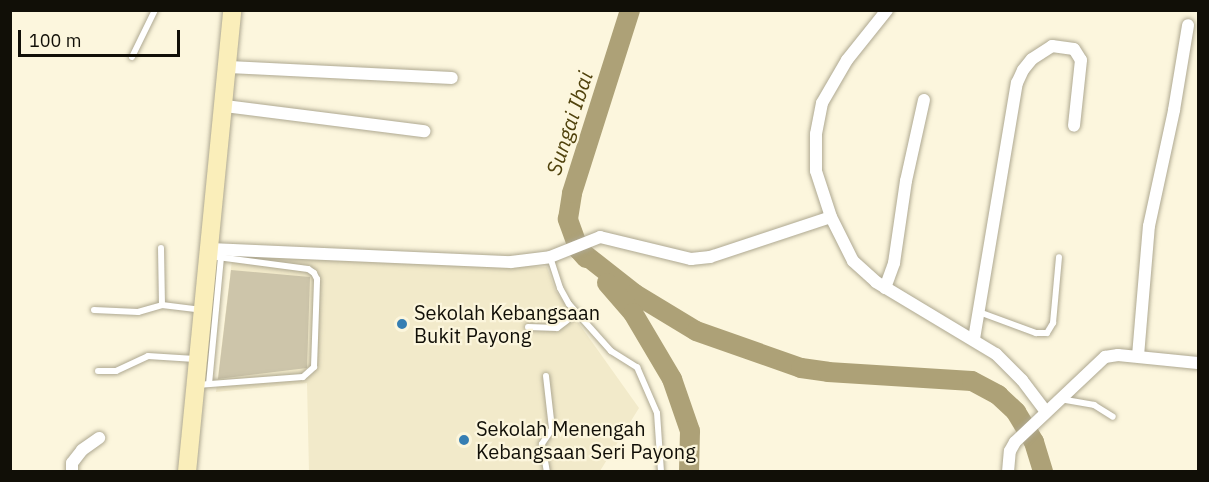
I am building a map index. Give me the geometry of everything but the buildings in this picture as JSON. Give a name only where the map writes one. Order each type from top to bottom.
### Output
[{"type":"main road","points":[[187,471],[202,384],[199,359],[204,311],[214,254],[232,10]]},
{"type":"street","points":[[887,10],[847,60],[822,103],[816,134],[816,171],[831,217],[853,261],[885,288],[996,354],[1023,380],[1043,415]]},
{"type":"street","points":[[1138,356],[1149,226],[1174,110],[1188,26]]},
{"type":"street","points":[[974,339],[1017,83],[1032,58],[1052,46],[1074,49],[1081,60],[1074,126]]},
{"type":"street","points":[[229,67],[452,78]]},
{"type":"street","points":[[885,288],[894,263],[906,181],[924,100]]},
{"type":"street","points":[[225,106],[424,130]]},
{"type":"street","points":[[214,254],[511,262],[555,255],[594,239],[606,238],[691,259],[710,257],[831,217]]},
{"type":"street","points":[[1008,471],[1010,452],[1015,442],[1105,357],[1138,356],[1198,363]]},
{"type":"street","points":[[72,471],[72,463],[82,450],[99,438]]},
{"type":"lane","points":[[132,57],[155,10]]},
{"type":"lane","points":[[161,248],[162,305]]},
{"type":"lane","points":[[214,254],[308,269],[314,273],[317,279],[314,367],[303,377],[202,384],[214,254]]},
{"type":"lane","points":[[555,255],[560,288],[577,313],[611,351],[637,367],[657,413],[661,471]]},
{"type":"lane","points":[[979,312],[1036,333],[1047,333],[1053,322],[1059,257]]},
{"type":"lane","points":[[93,310],[138,312],[162,305],[204,311]]},
{"type":"lane","points":[[528,327],[557,328],[577,313]]},
{"type":"lane","points":[[98,371],[116,371],[148,356],[199,359]]},
{"type":"lane","points":[[546,375],[552,429],[542,444],[547,471]]},
{"type":"lane","points":[[1059,399],[1094,405],[1113,417]]},
{"type":"shaded area","points":[[233,252],[547,267],[555,290],[639,408],[600,471],[309,472],[307,383],[216,392]]},
{"type":"shaded area","points":[[231,270],[310,277],[307,368],[218,379]]},
{"type":"waterway","name":"Sungai Ibai","points":[[586,258],[579,250],[568,219],[572,193],[630,10]]},
{"type":"waterway","points":[[579,250],[635,294],[696,331],[801,368],[828,372],[972,381],[998,395],[1016,412],[1034,442],[1043,472]]},
{"type":"waterway","points":[[607,283],[633,313],[672,379],[690,431],[689,472]]},
{"type":"place","name":"Sekolah Kebangsaan Bukit Payong","points":[[402,324]]},
{"type":"place","name":"Sekolah Menengah Kebangsaan Seri Payong","points":[[464,440]]}]
